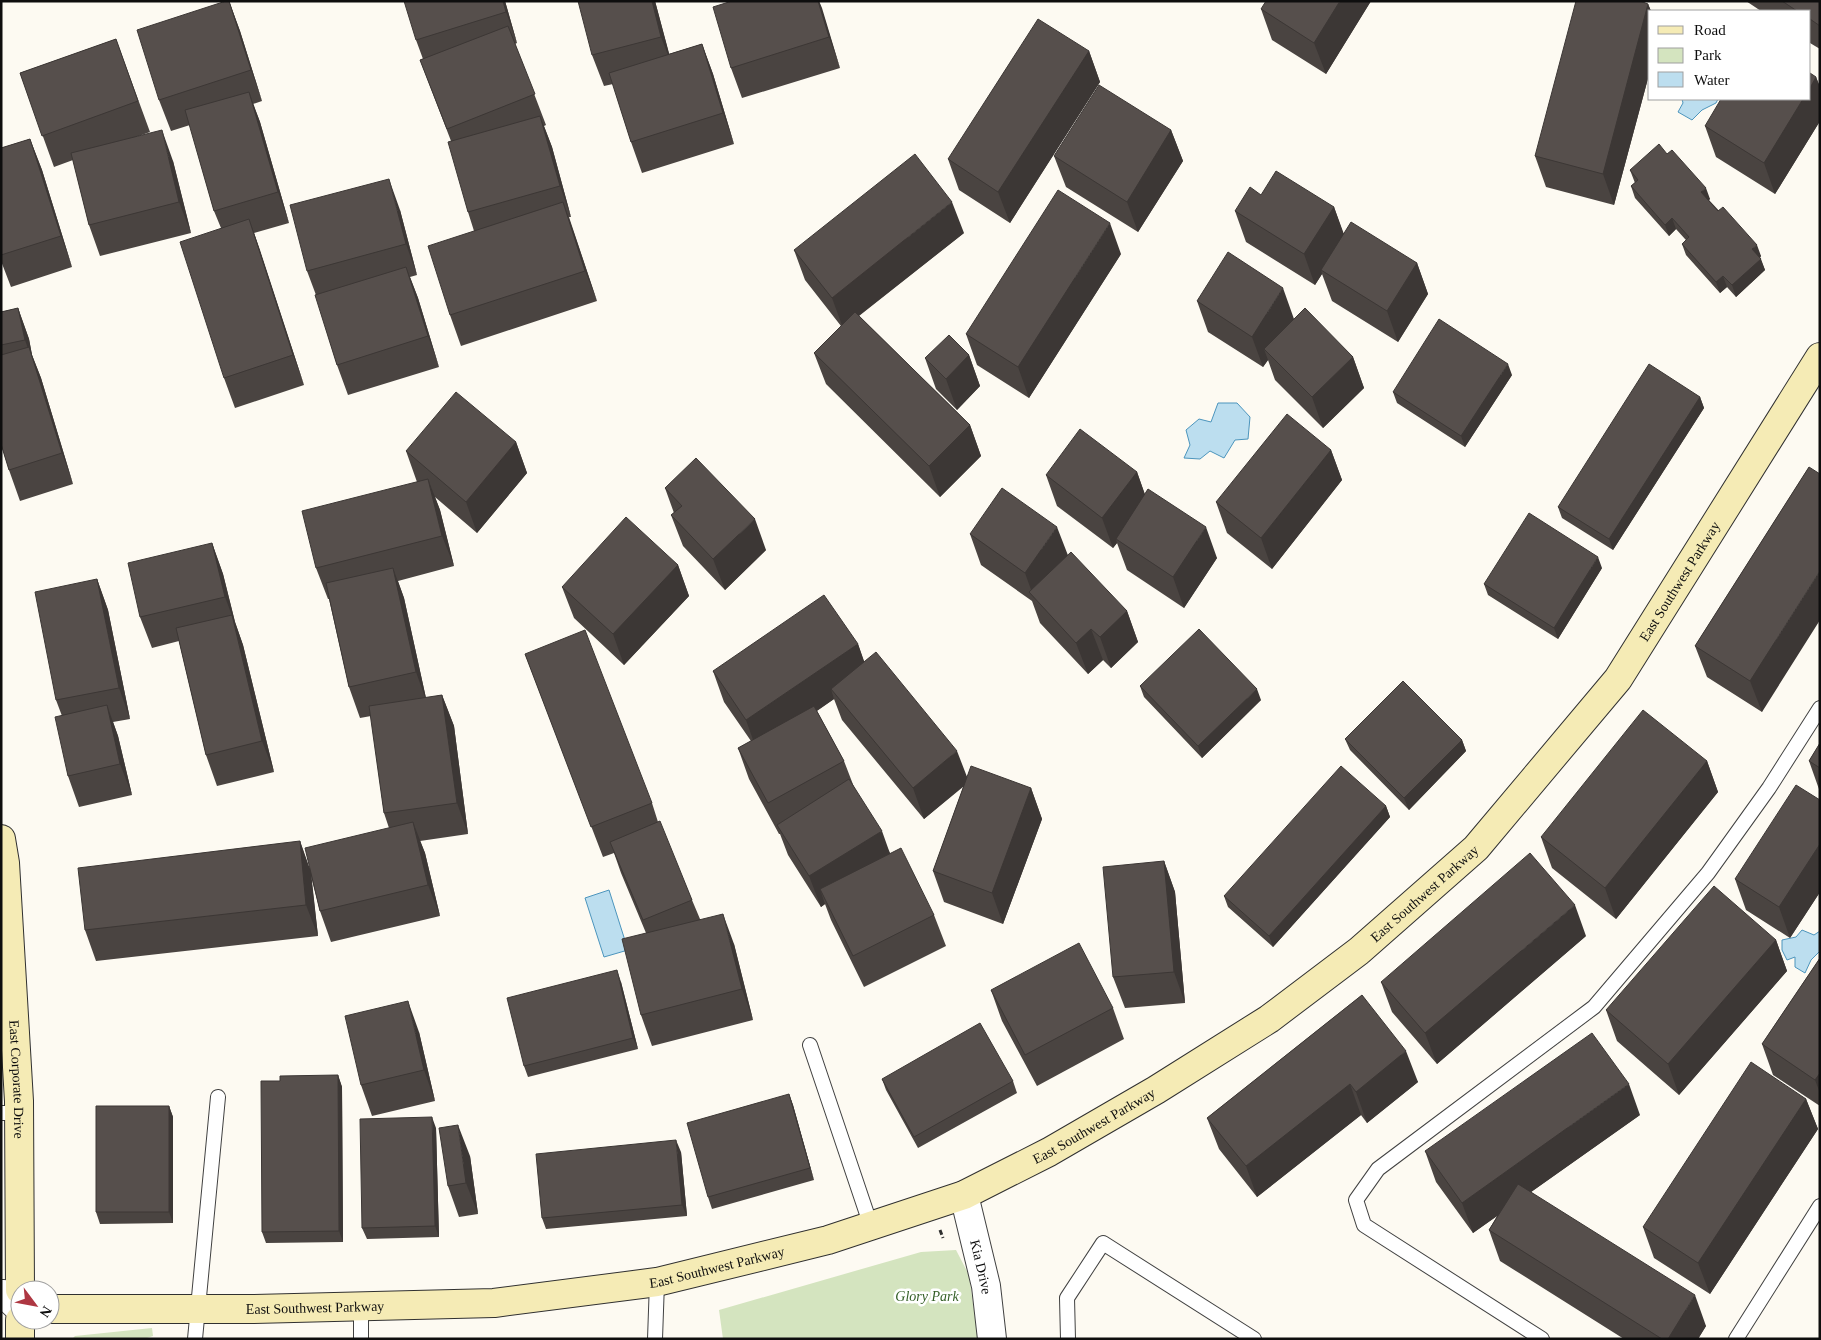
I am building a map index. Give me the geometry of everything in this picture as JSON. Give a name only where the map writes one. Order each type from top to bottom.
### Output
[{"type":"street","name":"East Southwest Parkway","points":[[60,1309],[198,1309],[494,1302],[657,1282],[828,1240],[872,1226],[964,1194],[1049,1152],[1156,1090],[1269,1019],[1358,951],[1476,848],[1618,679],[1820,357]]},
{"type":"street","name":"East Corporate Drive","points":[[1,839],[5,863],[10,1113],[19,1280]]},
{"type":"street","name":"Kia Drive","points":[[964,1194],[986,1286],[992,1339]]},
{"type":"lane","points":[[1542,1339],[1364,1225],[1356,1200],[1378,1169],[1594,1007],[1708,873],[1769,788],[1820,708]]},
{"type":"lane","points":[[810,1045],[872,1226]]},
{"type":"lane","points":[[195,1339],[218,1097]]},
{"type":"lane","points":[[1736,1339],[1820,1206]]},
{"type":"lane","points":[[1068,1339],[1067,1298],[1103,1244],[1254,1339]]},
{"type":"lane","points":[[655,1339],[657,1282]]},
{"type":"lane","points":[[361,1306],[361,1339]]},
{"type":"green space","name":"Glory Park","points":[[956,1250],[969,1275],[978,1339],[723,1339],[719,1310],[921,1252]]},
{"type":"green space","points":[[152,1328],[153,1336],[144,1339],[72,1339],[75,1336]]},
{"type":"water","points":[[1682,100],[1718,100],[1716,103],[1702,110],[1692,120],[1678,112],[1683,103]]},
{"type":"water","points":[[1218,403],[1237,403],[1250,417],[1248,439],[1235,440],[1224,458],[1210,451],[1200,459],[1184,458],[1190,445],[1186,430],[1199,419],[1211,422]]},
{"type":"water","points":[[609,890],[628,950],[604,957],[585,898]]},
{"type":"water","points":[[1802,930],[1814,935],[1820,931],[1820,951],[1811,960],[1805,973],[1795,967],[1795,957],[1787,960],[1782,950],[1782,940],[1796,937]]},
{"type":"building","points":[[229,1],[251,70],[159,100],[137,30]]},
{"type":"building","points":[[404,1],[503,1],[506,12],[416,40]]},
{"type":"building","points":[[578,1],[652,1],[661,37],[592,55]]},
{"type":"building","points":[[732,1],[818,1],[829,37],[731,68],[713,7]]},
{"type":"building","points":[[1266,1],[1340,1],[1314,43],[1261,9]]},
{"type":"building","points":[[1576,1],[1640,1],[1648,4],[1603,174],[1535,156]]},
{"type":"building","points":[[1782,1],[1820,1],[1820,26],[1811,20],[1811,10],[1796,10]]},
{"type":"building","points":[[1038,19],[1089,51],[998,192],[948,159]]},
{"type":"building","points":[[508,26],[535,94],[447,129],[420,60]]},
{"type":"building","points":[[116,39],[138,101],[42,136],[20,73]]},
{"type":"building","points":[[702,44],[723,113],[631,142],[609,73]]},
{"type":"building","points":[[1811,74],[1816,77],[1811,86]]},
{"type":"building","points":[[1099,85],[1171,130],[1127,202],[1054,156]]},
{"type":"building","points":[[249,92],[278,192],[214,211],[185,110]]},
{"type":"building","points":[[1720,100],[1802,100],[1764,163],[1705,126]]},
{"type":"building","points":[[540,116],[560,186],[468,212],[448,142]]},
{"type":"building","points":[[162,130],[179,202],[89,225],[71,153]]},
{"type":"building","points":[[30,139],[61,236],[1,255],[1,148]]},
{"type":"building","points":[[1659,144],[1667,154],[1672,150],[1706,188],[1701,192],[1718,211],[1723,207],[1757,245],[1752,249],[1761,259],[1732,285],[1723,276],[1716,282],[1682,244],[1689,237],[1672,218],[1665,225],[1631,186],[1638,180],[1630,170]]},
{"type":"building","points":[[915,154],[952,202],[832,298],[794,250]]},
{"type":"building","points":[[1276,171],[1334,207],[1304,254],[1235,211],[1250,187],[1261,195]]},
{"type":"building","points":[[389,179],[406,244],[307,271],[290,205]]},
{"type":"building","points":[[1058,190],[1110,223],[1018,367],[966,334]]},
{"type":"building","points":[[563,202],[585,271],[450,315],[428,246]]},
{"type":"building","points":[[249,219],[293,355],[224,378],[180,242]]},
{"type":"building","points":[[1351,222],[1417,263],[1387,311],[1321,270]]},
{"type":"building","points":[[1228,252],[1283,288],[1252,337],[1197,301]]},
{"type":"building","points":[[406,267],[428,336],[337,365],[315,295]]},
{"type":"building","points":[[18,308],[25,340],[1,345],[1,312]]},
{"type":"building","points":[[1305,308],[1353,357],[1312,397],[1264,349]]},
{"type":"building","points":[[855,312],[970,425],[929,466],[814,353]]},
{"type":"building","points":[[1439,319],[1508,364],[1461,436],[1393,392]]},
{"type":"building","points":[[949,335],[969,355],[946,379],[925,358]]},
{"type":"building","points":[[29,347],[62,453],[9,470],[1,444],[1,355]]},
{"type":"building","points":[[1649,364],[1700,397],[1609,539],[1558,507]]},
{"type":"building","points":[[456,392],[516,442],[466,502],[406,451]]},
{"type":"building","points":[[1287,414],[1331,450],[1261,538],[1216,502]]},
{"type":"building","points":[[1080,429],[1137,472],[1102,518],[1046,475]]},
{"type":"building","points":[[696,458],[755,519],[713,559],[671,515],[682,506],[665,488]]},
{"type":"building","points":[[1809,467],[1820,474],[1820,571],[1750,681],[1695,646]]},
{"type":"building","points":[[428,479],[442,536],[316,568],[302,511]]},
{"type":"building","points":[[1002,488],[1057,527],[1025,573],[970,534]]},
{"type":"building","points":[[1148,489],[1206,527],[1173,577],[1116,539]]},
{"type":"building","points":[[1529,513],[1598,557],[1554,628],[1484,584]]},
{"type":"building","points":[[626,517],[678,565],[613,634],[562,587]]},
{"type":"building","points":[[212,543],[225,597],[140,617],[128,563]]},
{"type":"building","points":[[1071,552],[1127,611],[1100,637],[1091,629],[1076,643],[1029,592]]},
{"type":"building","points":[[393,568],[416,672],[349,687],[326,583]]},
{"type":"building","points":[[97,579],[119,688],[56,700],[35,592]]},
{"type":"building","points":[[824,595],[858,644],[746,720],[713,671]]},
{"type":"building","points":[[232,615],[262,741],[206,755],[176,628]]},
{"type":"building","points":[[1199,629],[1257,689],[1198,746],[1140,686]]},
{"type":"building","points":[[585,630],[652,803],[591,827],[525,654]]},
{"type":"building","points":[[876,652],[957,751],[913,788],[831,689]]},
{"type":"building","points":[[1403,681],[1462,740],[1404,798],[1345,739]]},
{"type":"building","points":[[442,695],[457,803],[384,813],[369,706]]},
{"type":"building","points":[[107,705],[120,764],[68,776],[55,717]]},
{"type":"building","points":[[814,706],[844,761],[768,803],[738,748]]},
{"type":"building","points":[[1643,710],[1707,761],[1605,888],[1541,837]]},
{"type":"building","points":[[1820,743],[1820,768],[1809,761]]},
{"type":"building","points":[[971,766],[1031,788],[992,893],[933,871]]},
{"type":"building","points":[[1341,766],[1386,806],[1269,936],[1224,896]]},
{"type":"building","points":[[849,779],[882,831],[809,876],[777,825]]},
{"type":"building","points":[[1796,785],[1820,800],[1820,844],[1779,907],[1735,879]]},
{"type":"building","points":[[660,821],[692,900],[643,920],[610,842]]},
{"type":"building","points":[[413,822],[428,885],[320,911],[305,848]]},
{"type":"building","points":[[300,841],[306,905],[85,930],[78,868]]},
{"type":"building","points":[[901,848],[934,915],[853,956],[820,889]]},
{"type":"building","points":[[1530,853],[1575,905],[1425,1033],[1381,982]]},
{"type":"building","points":[[1164,861],[1174,972],[1113,977],[1103,867]]},
{"type":"building","points":[[1714,886],[1776,940],[1668,1064],[1606,1010]]},
{"type":"building","points":[[723,914],[742,989],[641,1015],[622,939]]},
{"type":"building","points":[[1079,943],[1113,1008],[1025,1055],[991,990]]},
{"type":"building","points":[[1820,958],[1820,1073],[1815,1080],[1762,1044]]},
{"type":"building","points":[[617,970],[633,1038],[524,1066],[507,998]]},
{"type":"building","points":[[1362,995],[1406,1051],[1356,1092],[1350,1084],[1246,1166],[1207,1118]]},
{"type":"building","points":[[408,1001],[424,1070],[361,1085],[345,1016]]},
{"type":"building","points":[[980,1023],[1013,1081],[914,1137],[882,1079]]},
{"type":"building","points":[[1592,1033],[1629,1084],[1462,1203],[1425,1151]]},
{"type":"building","points":[[1751,1062],[1806,1099],[1698,1263],[1643,1227]]},
{"type":"building","points":[[338,1075],[339,1231],[262,1232],[261,1081],[280,1081],[280,1076]]},
{"type":"building","points":[[789,1094],[810,1168],[708,1197],[687,1123]]},
{"type":"building","points":[[96,1106],[169,1106],[169,1212],[96,1212]]},
{"type":"building","points":[[432,1117],[435,1226],[362,1228],[360,1119]]},
{"type":"building","points":[[458,1125],[466,1183],[448,1186],[439,1128]]},
{"type":"building","points":[[676,1140],[682,1205],[542,1218],[536,1154]]},
{"type":"building","points":[[1518,1184],[1695,1295],[1668,1339],[1662,1339],[1489,1230]]}]
